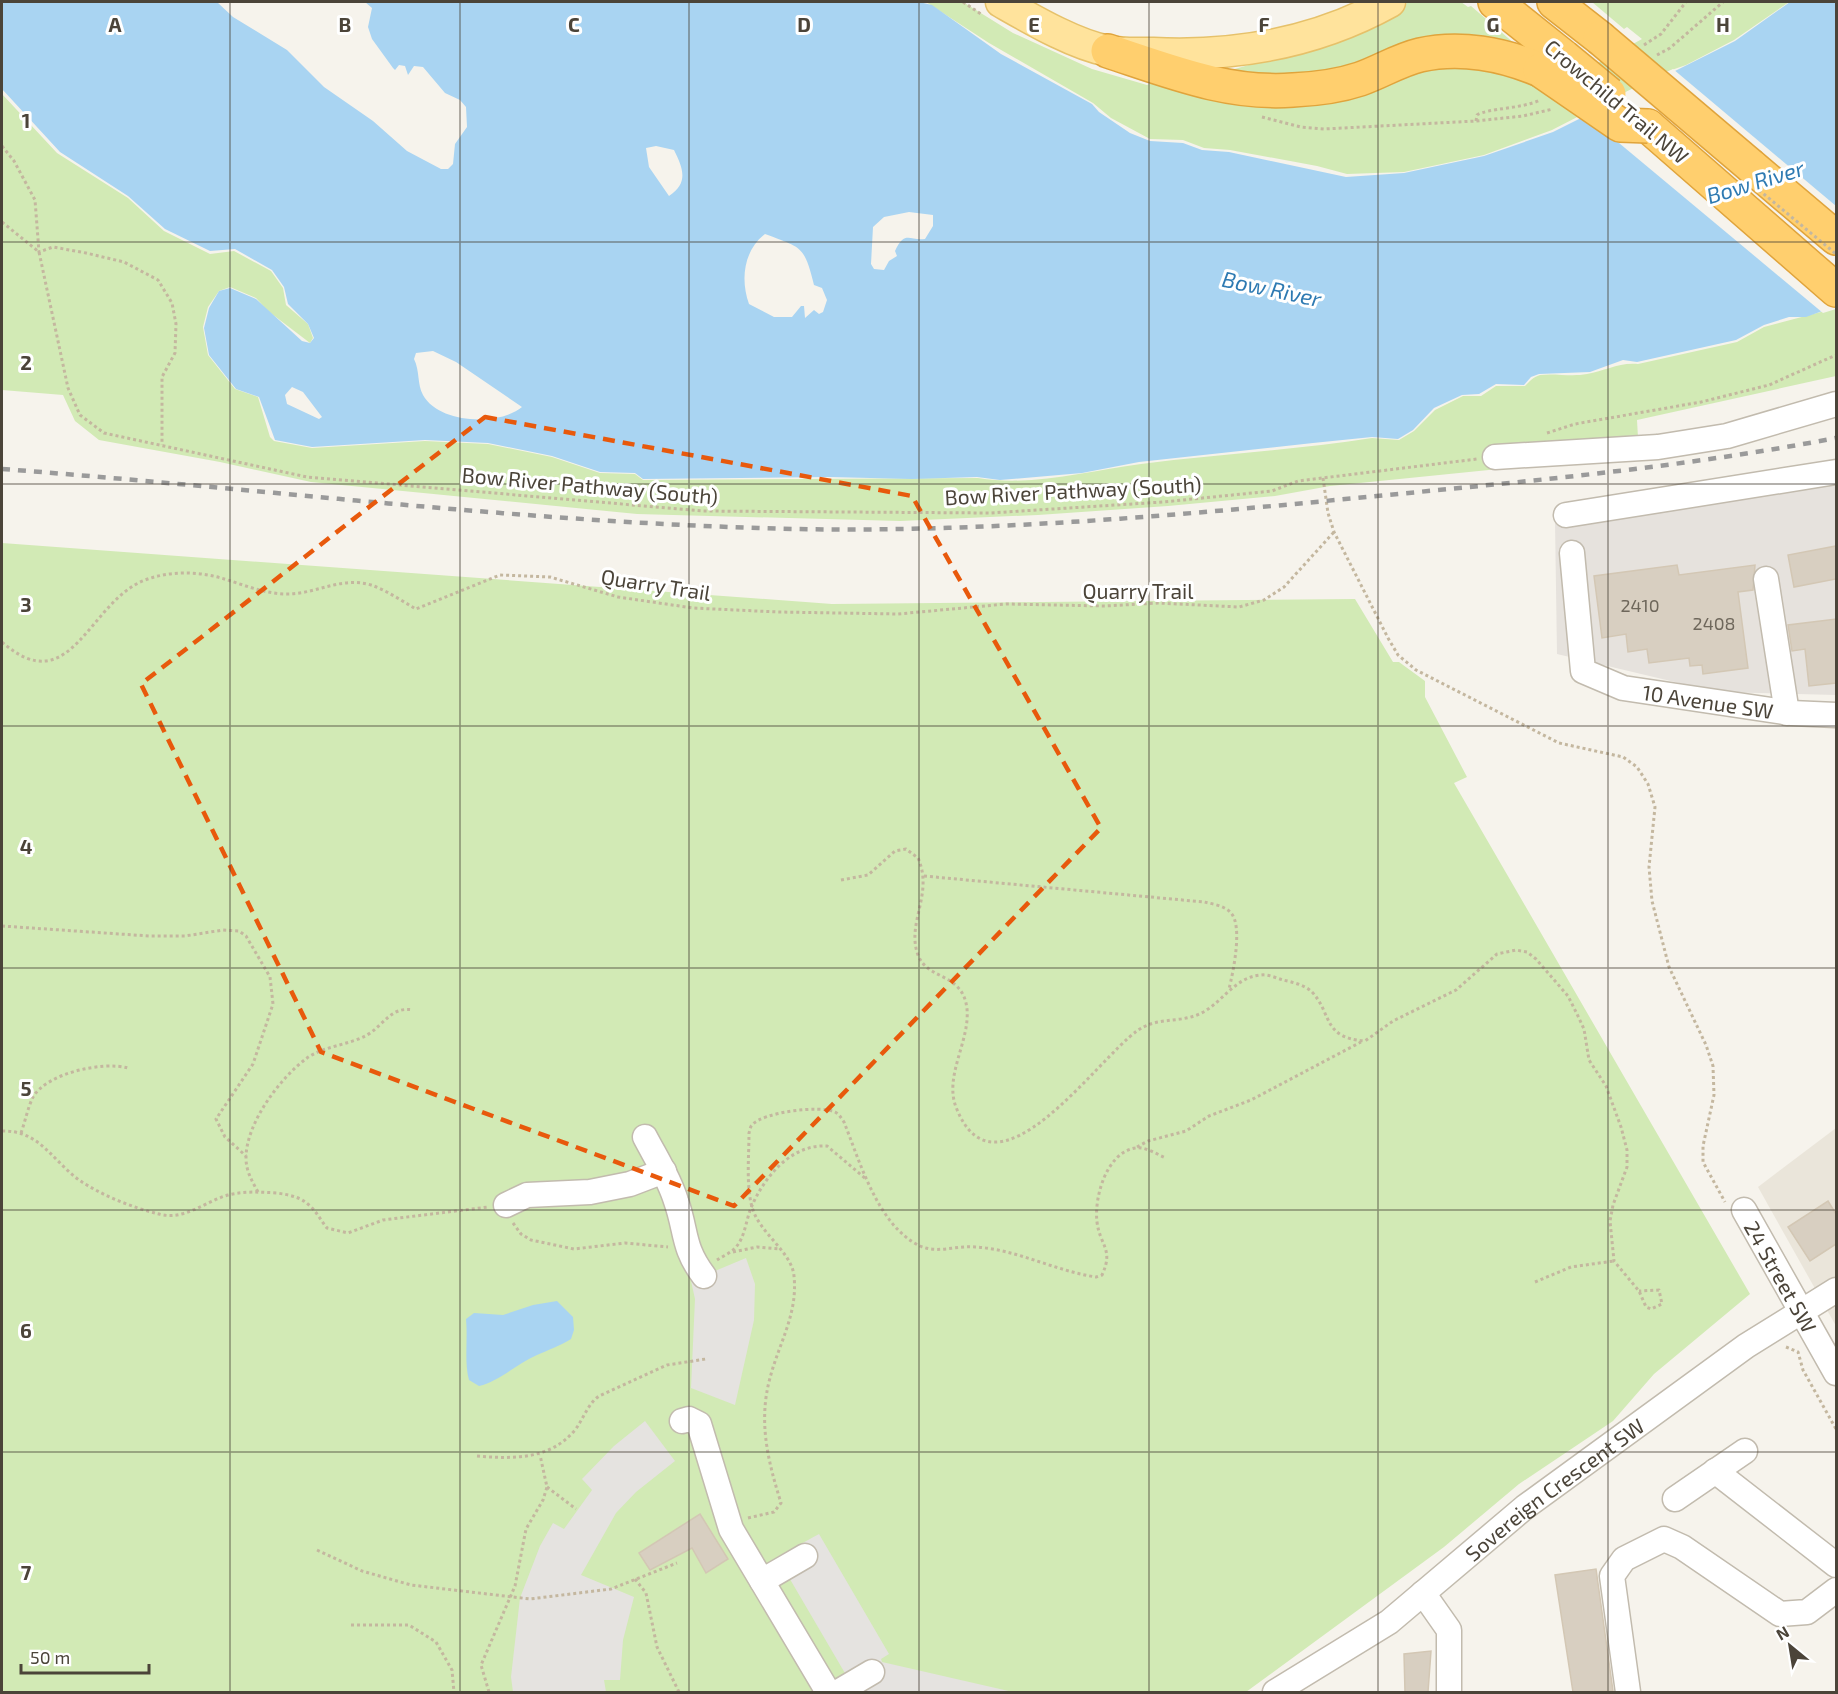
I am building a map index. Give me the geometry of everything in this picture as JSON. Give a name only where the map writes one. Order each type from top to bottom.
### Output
[{"type":"highway","name":"Crowchild Trail NW","points":[[1496,2],[1552,64],[1648,126],[1738,202],[1836,290]]},
{"type":"highway","name":"Crowchild Trail NW","points":[[1554,2],[1600,38],[1836,238]]},
{"type":"highway","points":[[1108,51],[1200,82],[1241,89],[1291,91],[1328,87],[1360,79],[1420,55],[1469,52],[1552,64]]},
{"type":"main road","points":[[1001,2],[1040,25],[1108,51],[1187,55],[1257,48],[1308,37],[1362,17],[1390,2]]},
{"type":"street","points":[[1495,457],[1658,447],[1715,438],[1836,404]]},
{"type":"street","points":[[1566,515],[1836,472]]},
{"type":"street","name":"10 Avenue SW","points":[[1572,553],[1583,671],[1623,688],[1787,713],[1836,715]]},
{"type":"street","points":[[1766,579],[1787,713]]},
{"type":"street","points":[[645,1137],[678,1204],[697,1266]]},
{"type":"street","points":[[506,1205],[527,1196],[590,1192],[630,1184],[664,1172]]},
{"type":"street","name":"24 Street SW","points":[[1744,1210],[1836,1373]]},
{"type":"street","name":"Sovereign Crescent SW","points":[[1275,1692],[1389,1622],[1525,1507],[1746,1346],[1836,1290]]},
{"type":"street","points":[[682,1421],[689,1419],[699,1424],[705,1436],[731,1529],[828,1692]]},
{"type":"street","points":[[1675,1499],[1744,1451]]},
{"type":"street","points":[[1715,1471],[1836,1564]]},
{"type":"street","points":[[1628,1692],[1612,1576],[1624,1559],[1664,1539],[1682,1547],[1780,1614],[1807,1612],[1836,1590]]},
{"type":"street","points":[[762,1581],[805,1556]]},
{"type":"street","points":[[1423,1593],[1449,1630],[1449,1692]]},
{"type":"street","points":[[838,1692],[872,1672]]},
{"type":"path","points":[[1639,48],[1661,34],[1686,2]]},
{"type":"path","points":[[1650,59],[1670,48],[1723,2]]},
{"type":"path","points":[[1300,127],[1346,129],[1476,120],[1523,116],[1559,108]]},
{"type":"path","name":"Bow River Pathway (South)","points":[[2,146],[14,161],[35,200],[39,252],[68,388],[80,415],[104,433],[307,477],[703,511],[990,513],[1163,502],[1272,491],[1298,481],[1323,478],[1328,513],[1334,532]]},
{"type":"path","points":[[2,222],[39,252],[53,247],[86,253],[124,262],[158,280],[172,303],[176,324],[176,353],[162,377],[162,445]]},
{"type":"path","points":[[1786,379],[1836,355]]},
{"type":"path","points":[[1334,532],[1398,655],[1416,670],[1559,743],[1623,757],[1636,767],[1648,784],[1655,807],[1649,867],[1658,932],[1669,967],[1706,1045],[1713,1066],[1714,1095],[1702,1146],[1703,1162],[1729,1209],[1744,1210]]},
{"type":"path","name":"Quarry Trail","points":[[2,642],[15,654],[34,662],[66,656],[118,596],[143,581],[172,572],[218,577],[258,590],[287,594],[338,581],[372,585],[416,609],[500,575],[550,576],[618,597],[693,608],[736,610],[858,615],[898,614],[1006,604],[1105,606],[1158,603],[1239,607],[1264,600],[1284,587],[1334,532]]},
{"type":"path","points":[[841,880],[868,875],[890,854],[901,849],[912,852],[918,858],[925,887],[916,935],[917,953],[928,968],[959,986],[963,994],[966,1026],[955,1072],[955,1104],[979,1140],[1002,1142],[1017,1137],[1038,1125],[1118,1046],[1138,1030],[1151,1022],[1197,1016],[1228,991],[1252,976],[1264,974],[1296,984],[1311,992],[1331,1026],[1342,1035],[1365,1041]]},
{"type":"path","points":[[923,876],[1204,902],[1223,907],[1232,913],[1236,921],[1236,966],[1228,991]]},
{"type":"path","points":[[2,926],[149,936],[185,936],[223,930],[239,932],[246,936],[270,976],[273,1004],[253,1064],[216,1119],[225,1137],[246,1156]]},
{"type":"path","points":[[731,1529],[752,1516],[774,1512],[781,1503],[766,1454],[764,1434],[770,1377],[790,1325],[795,1295],[794,1274],[760,1223],[752,1206],[748,1133],[752,1125],[760,1119],[778,1114],[808,1108],[828,1109],[837,1113],[844,1122],[876,1199],[898,1229],[920,1246],[938,1249],[974,1246],[1096,1277],[1102,1275],[1108,1257],[1097,1221],[1101,1184],[1116,1160],[1148,1141],[1186,1131],[1209,1116],[1251,1100],[1365,1041],[1393,1021],[1456,990],[1497,954],[1516,950],[1527,952],[1536,959],[1568,996],[1584,1029],[1589,1060],[1606,1086],[1624,1138],[1628,1167],[1613,1204],[1610,1221],[1614,1261],[1639,1291],[1646,1307],[1656,1308],[1662,1304],[1659,1290],[1639,1291]]},
{"type":"path","points":[[258,1192],[249,1175],[246,1156],[254,1128],[267,1100],[308,1057],[368,1035],[396,1011],[413,1010]]},
{"type":"path","points":[[21,1133],[33,1098],[54,1078],[103,1064],[128,1068]]},
{"type":"path","points":[[2,1131],[21,1133],[42,1144],[80,1181],[101,1192],[160,1215],[177,1216],[225,1196],[258,1192],[293,1195],[311,1207],[327,1228],[348,1233],[383,1220],[506,1205],[513,1223],[521,1234],[531,1240],[574,1249],[645,1244],[697,1266],[731,1252],[757,1247],[779,1249]]},
{"type":"path","points":[[731,1252],[738,1245],[752,1206],[777,1168],[791,1155],[809,1147],[827,1146],[868,1181]]},
{"type":"path","points":[[1136,1148],[1145,1149],[1166,1158]]},
{"type":"path","points":[[1535,1282],[1580,1265],[1614,1261]]},
{"type":"path","points":[[1786,1347],[1798,1352],[1803,1370],[1836,1429]]},
{"type":"path","points":[[477,1456],[500,1458],[540,1455],[566,1439],[591,1402],[599,1396],[667,1365],[706,1359]]},
{"type":"path","points":[[489,1692],[481,1665],[519,1575],[526,1529],[547,1487],[540,1455]]},
{"type":"path","points":[[547,1487],[576,1509]]},
{"type":"path","points":[[317,1550],[362,1571],[411,1585],[530,1599],[611,1589],[677,1563]]},
{"type":"path","points":[[635,1579],[646,1593],[657,1647],[679,1692]]},
{"type":"path","points":[[351,1625],[409,1625],[436,1642],[452,1670],[454,1692]]},
{"type":"highlighted area","points":[[485,417],[912,496],[1101,828],[734,1206],[321,1052],[141,684]]},
{"type":"shaded area","points":[[1836,471],[1836,695],[1717,692],[1557,654],[1555,522]]},
{"type":"shaded area","points":[[1836,1128],[1836,1326],[1758,1187]]},
{"type":"shaded area","points":[[746,1258],[755,1284],[754,1320],[735,1405],[691,1388],[695,1299],[691,1281]]},
{"type":"shaded area","points":[[645,1421],[675,1461],[636,1492],[616,1513],[581,1575],[634,1597],[623,1640],[620,1680],[604,1680],[606,1692],[513,1692],[511,1677],[520,1598],[540,1546],[553,1523],[564,1529],[592,1490],[582,1479],[614,1446]]},
{"type":"shaded area","points":[[819,1534],[889,1654],[881,1659],[882,1662],[1013,1692],[856,1692],[777,1557]]},
{"type":"green space","points":[[926,2],[963,2],[1013,33],[1092,69],[1147,85],[1160,79],[1381,79],[1471,61],[1554,87],[1642,39],[1627,27],[1624,29],[1592,2],[1789,2],[1734,40],[1686,65],[1663,73],[1552,130],[1484,155],[1404,172],[1347,174],[1317,166],[1230,150],[1204,148],[1183,140],[1150,139],[1111,118],[1093,103],[989,43]]},
{"type":"green space","points":[[1409,2],[1461,2],[1468,7],[1471,6],[1515,44],[1332,74],[1210,76],[1286,54],[1337,36],[1386,15]]},
{"type":"green space","points":[[2,94],[57,153],[128,198],[164,231],[210,254],[234,251],[271,271],[283,288],[286,305],[308,324],[313,338],[310,343],[268,311],[256,298],[230,287],[219,291],[208,307],[203,327],[208,355],[235,389],[258,397],[270,437],[274,441],[312,448],[425,441],[488,444],[552,457],[600,473],[635,474],[643,480],[978,478],[1019,481],[1198,457],[1372,438],[1399,440],[1414,431],[1435,410],[1463,396],[1481,396],[1496,386],[1525,386],[1540,375],[1587,374],[1618,365],[1638,364],[1737,342],[1764,327],[1836,308],[1836,376],[1637,420],[1639,455],[1330,486],[1275,496],[1168,506],[900,521],[637,514],[311,482],[220,462],[99,440],[75,421],[63,395],[2,390]]},
{"type":"green space","points":[[2,543],[832,604],[1355,599],[1393,662],[1399,662],[1425,681],[1425,697],[1467,777],[1454,783],[1750,1294],[1654,1374],[1613,1421],[1519,1484],[1444,1547],[1246,1692],[2,1692]]},
{"type":"water","name":"Bow River","points":[[2,2],[217,2],[233,17],[287,50],[324,87],[373,121],[407,151],[441,169],[448,169],[453,164],[455,144],[467,127],[466,107],[460,100],[445,93],[423,67],[414,66],[408,75],[405,66],[399,65],[395,70],[393,68],[372,39],[368,27],[372,8],[365,2],[919,2],[932,5],[1001,54],[1092,104],[1099,112],[1130,133],[1150,141],[1183,143],[1202,150],[1229,152],[1346,177],[1404,173],[1484,156],[1553,132],[1735,41],[1790,2],[1836,2],[1836,306],[1806,317],[1789,317],[1764,325],[1736,340],[1637,362],[1623,360],[1590,372],[1539,374],[1531,377],[1524,385],[1496,384],[1479,394],[1462,395],[1434,408],[1413,430],[1398,439],[1372,437],[1313,443],[1139,462],[1082,473],[1000,480],[977,477],[643,479],[635,473],[600,472],[552,456],[488,443],[425,440],[312,447],[275,440],[259,397],[236,389],[209,355],[204,328],[209,308],[219,291],[230,288],[256,299],[302,341],[310,343],[314,338],[308,324],[288,304],[284,287],[272,270],[235,249],[210,251],[165,229],[128,196],[60,152],[2,89]],"holes":[[[656,146],[674,150],[682,169],[682,180],[669,196],[649,167],[646,148]],[[909,212],[933,215],[933,226],[925,239],[908,238],[902,241],[895,251],[897,256],[889,261],[884,270],[874,269],[871,264],[873,227],[884,217]],[[765,234],[787,242],[800,250],[807,262],[814,285],[822,288],[827,300],[823,312],[819,314],[814,310],[805,318],[804,306],[801,306],[792,317],[774,317],[749,304],[745,285],[746,266],[752,248]],[[433,351],[456,362],[522,407],[512,413],[485,419],[455,417],[442,412],[431,405],[423,395],[414,359],[416,353]],[[292,387],[303,392],[322,417],[319,419],[287,404],[285,395]]]},
{"type":"water","points":[[557,1301],[573,1317],[574,1330],[571,1339],[529,1359],[487,1384],[479,1386],[469,1380],[466,1319],[474,1313],[503,1315],[533,1305]]},
{"type":"pier","points":[[1673,69],[1836,206],[1836,309],[1823,313],[1583,113]]},
{"type":"building","points":[[1836,546],[1836,579],[1794,587],[1788,555]]},
{"type":"building","points":[[1677,565],[1679,575],[1755,565],[1753,590],[1738,592],[1748,668],[1703,674],[1702,665],[1690,666],[1689,658],[1649,663],[1647,649],[1628,652],[1626,634],[1602,638],[1594,576]]},
{"type":"building","points":[[1836,619],[1836,683],[1809,686],[1805,649],[1792,651],[1788,625]]},
{"type":"building","points":[[1828,1201],[1836,1214],[1836,1244],[1810,1261],[1788,1227]]},
{"type":"building","points":[[700,1514],[728,1559],[706,1573],[692,1548],[650,1570],[639,1553]]},
{"type":"building","points":[[1596,1569],[1613,1691],[1573,1692],[1555,1575]]},
{"type":"building","points":[[1431,1651],[1428,1692],[1405,1692],[1404,1654]]},
{"type":"railway","points":[[2,469],[569,518],[758,528],[913,529],[1146,517],[1550,479],[1722,457],[1836,438]]}]
